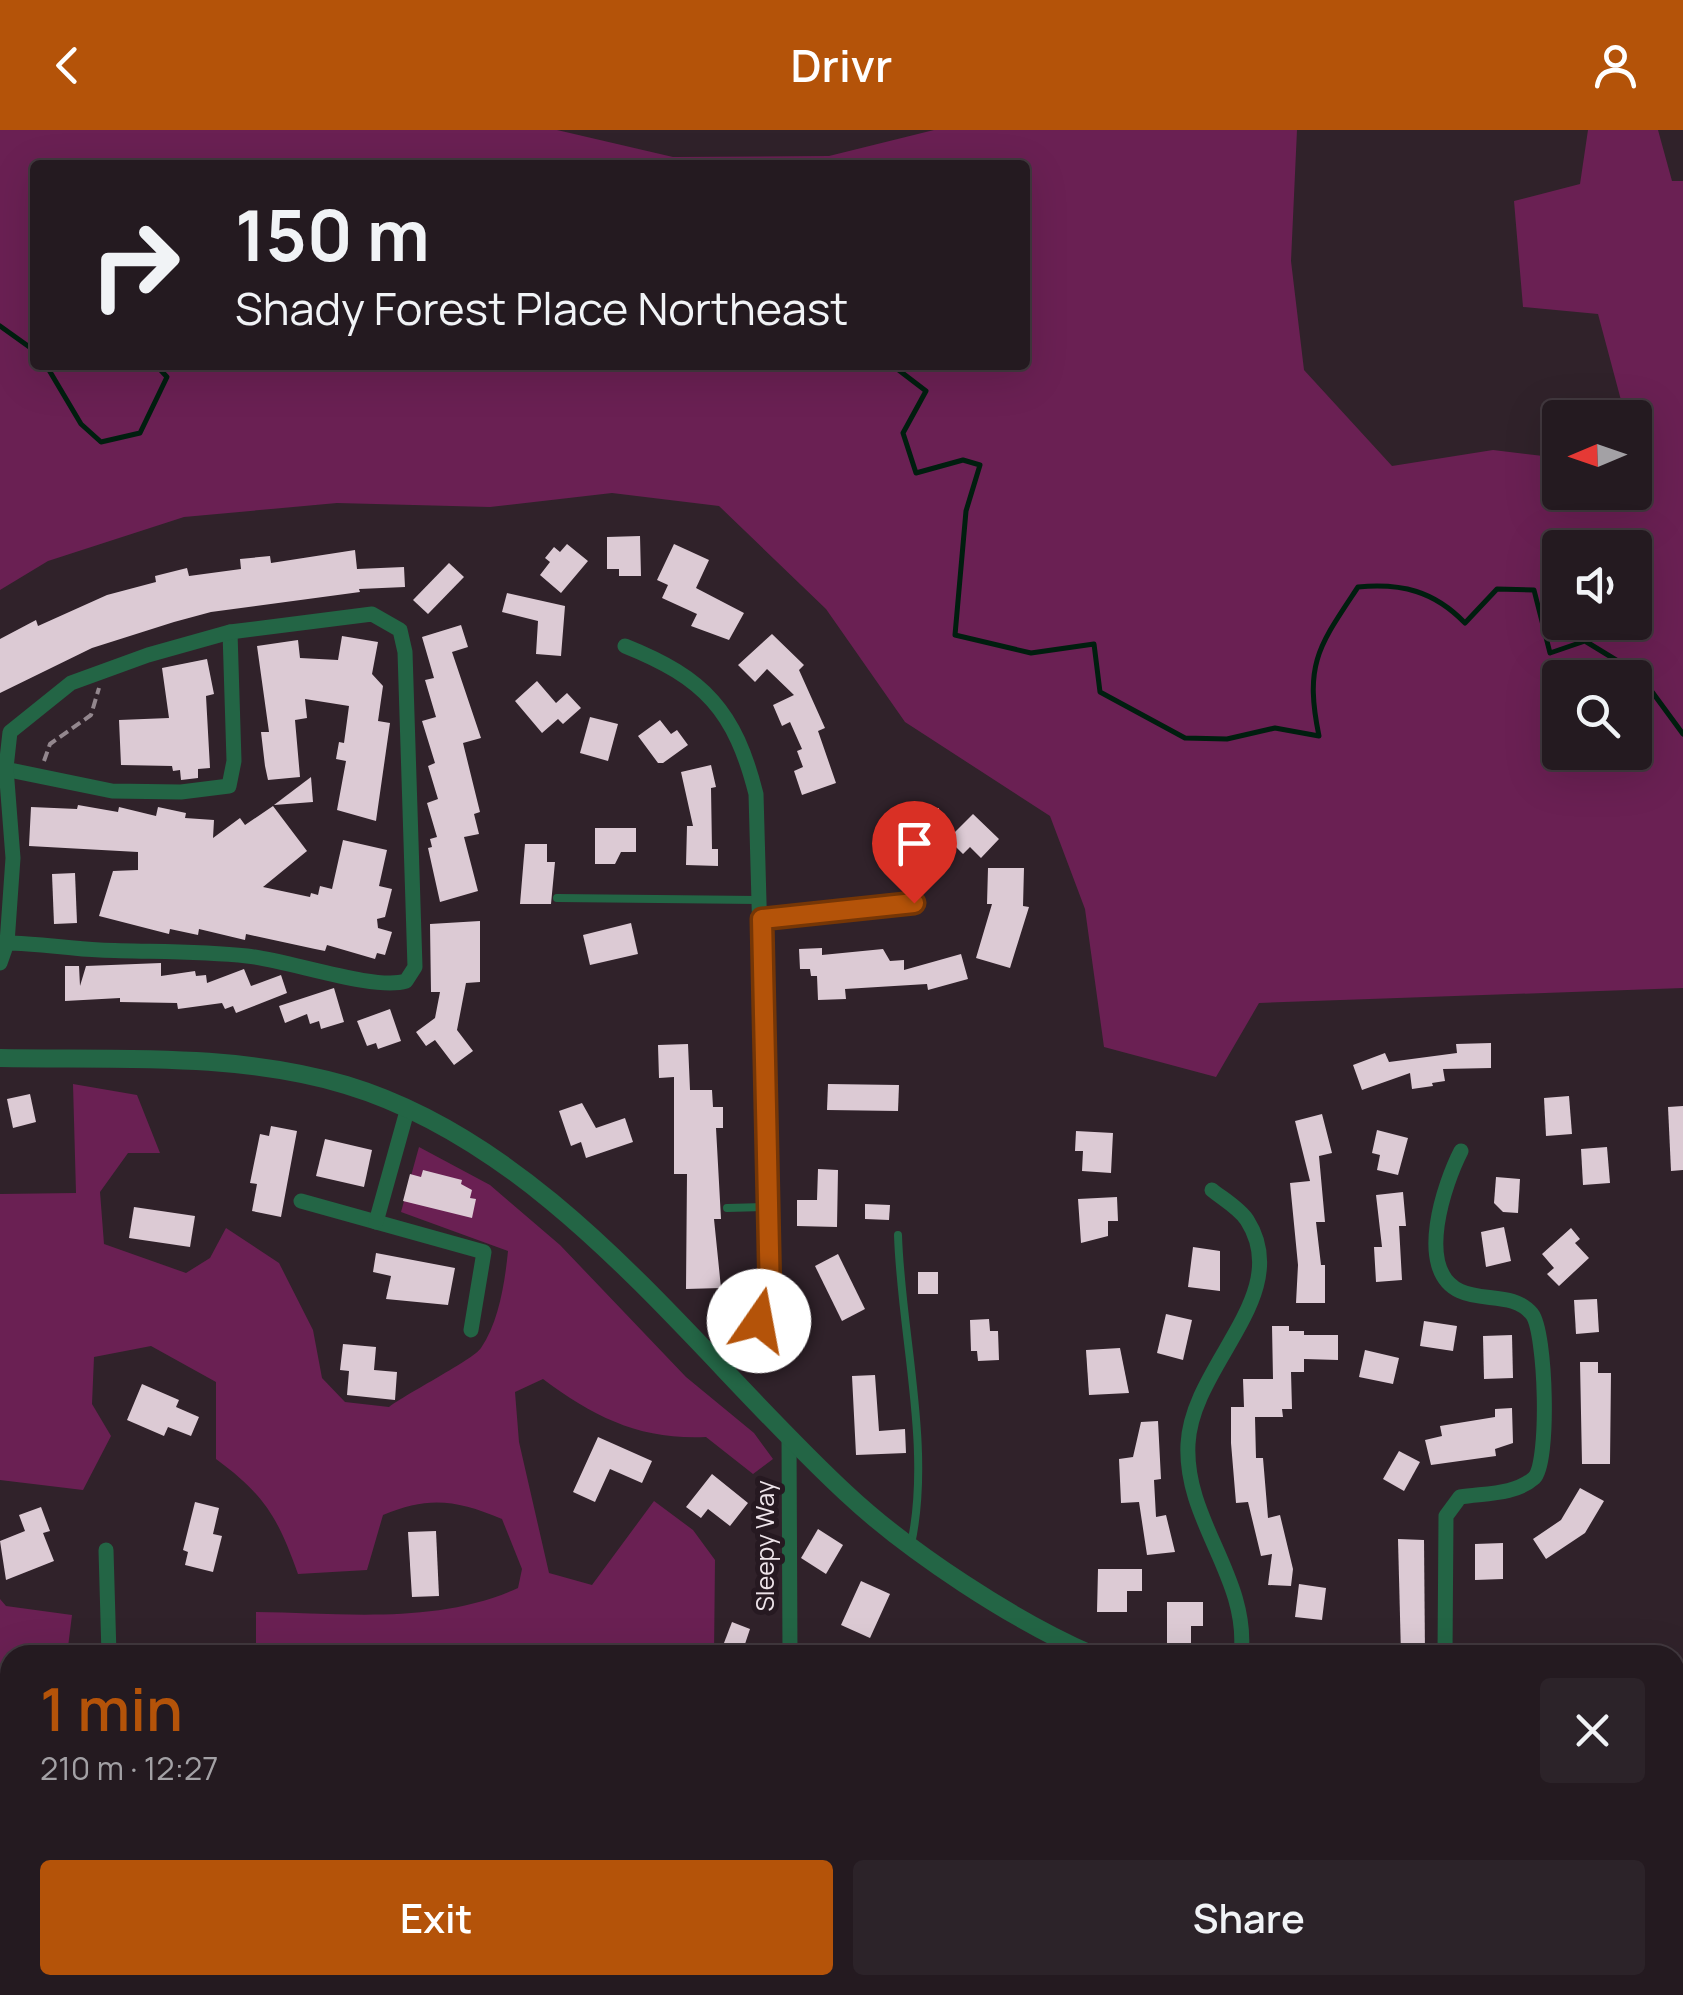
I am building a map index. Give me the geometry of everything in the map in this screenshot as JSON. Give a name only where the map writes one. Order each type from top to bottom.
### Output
[{"type":"street","points":[[0,963],[14,858],[3,768],[10,732],[71,683],[230,632],[372,614],[400,630],[405,652],[414,968],[406,981],[381,984],[247,956],[4,943]]},
{"type":"street","points":[[3,768],[112,791],[181,792],[228,786],[234,760],[230,632]]},
{"type":"street","points":[[625,646],[696,681],[744,747],[756,794],[770,1297],[748,1346],[723,1370]]},
{"type":"street","points":[[762,919],[914,903]]},
{"type":"street","points":[[0,1058],[240,1062],[348,1086],[452,1131],[562,1208],[849,1496],[956,1578],[1071,1645]]},
{"type":"street","points":[[376,1222],[407,1111]]},
{"type":"street","points":[[1445,1645],[1446,1516],[1460,1497],[1518,1488],[1533,1478],[1542,1468],[1544,1446],[1541,1340],[1533,1315],[1515,1301],[1460,1291],[1444,1277],[1435,1233],[1442,1187],[1461,1151]]},
{"type":"street","points":[[1212,1190],[1245,1217],[1261,1266],[1259,1288],[1205,1380],[1188,1444],[1198,1505],[1241,1611],[1241,1645]]},
{"type":"street","points":[[301,1201],[484,1252],[471,1330]]},
{"type":"street","name":"Sleepy Way","points":[[790,1438],[790,1645]]},
{"type":"street","points":[[106,1550],[109,1645]]},
{"type":"lane","points":[[557,898],[761,900]]},
{"type":"lane","points":[[727,1208],[768,1207]]},
{"type":"lane","points":[[898,1236],[918,1477],[919,1509],[911,1544]]},
{"type":"path","points":[[39,774],[50,744],[91,715],[104,671]]},
{"type":"shaded area","points":[[0,130],[557,130],[673,157],[829,156],[934,130],[1297,130],[1291,261],[1304,370],[1392,466],[1493,450],[1542,456],[1542,510],[1652,510],[1652,400],[1621,400],[1598,314],[1523,307],[1514,201],[1580,184],[1588,130],[1658,130],[1672,181],[1683,181],[1683,988],[1259,1003],[1216,1077],[1104,1047],[1085,909],[1050,816],[905,722],[826,609],[719,506],[612,493],[490,507],[337,503],[184,517],[48,561],[0,590]]},
{"type":"shaded area","points":[[73,1084],[137,1095],[160,1153],[128,1153],[100,1192],[104,1244],[186,1273],[210,1258],[226,1228],[279,1263],[313,1330],[322,1378],[345,1402],[389,1407],[481,1348],[497,1314],[508,1251],[401,1212],[419,1147],[490,1185],[560,1245],[686,1377],[754,1433],[773,1459],[753,1474],[706,1437],[660,1435],[620,1424],[581,1405],[543,1379],[515,1392],[519,1442],[549,1573],[592,1585],[654,1501],[693,1530],[715,1560],[714,1645],[256,1645],[256,1612],[356,1615],[455,1608],[518,1588],[522,1569],[502,1519],[456,1504],[429,1503],[383,1515],[367,1570],[298,1574],[268,1509],[247,1484],[216,1459],[216,1382],[151,1346],[94,1357],[92,1404],[111,1436],[83,1490],[0,1480],[0,1194],[76,1193]]},
{"type":"shaded area","points":[[0,1599],[6,1606],[72,1615],[68,1645],[0,1645]]},
{"type":"building","points":[[640,536],[641,576],[619,576],[619,569],[607,569],[607,537]]},
{"type":"building","points":[[567,544],[588,561],[561,593],[540,575],[550,562],[545,558],[554,547],[560,552]]},
{"type":"building","points":[[674,544],[709,560],[696,588],[744,613],[729,640],[691,626],[697,614],[662,598],[668,585],[657,580]]},
{"type":"building","points":[[355,550],[357,569],[404,567],[405,587],[359,589],[360,592],[211,612],[92,648],[0,693],[0,639],[36,620],[38,626],[107,595],[156,582],[155,576],[187,568],[189,576],[241,569],[240,559],[270,556],[271,563]]},
{"type":"building","points":[[449,563],[464,577],[428,614],[413,600]]},
{"type":"building","points":[[507,593],[565,606],[561,656],[536,654],[538,621],[502,612]]},
{"type":"building","points":[[461,625],[468,647],[452,652],[481,738],[463,743],[480,812],[474,814],[479,834],[464,837],[478,891],[440,902],[428,848],[432,847],[430,839],[437,837],[427,803],[438,799],[428,766],[435,763],[422,721],[436,717],[425,680],[434,678],[422,637]]},
{"type":"building","points":[[772,634],[804,665],[799,670],[825,728],[818,731],[836,783],[802,795],[794,771],[803,767],[797,751],[802,749],[790,722],[782,726],[773,705],[794,695],[767,669],[755,682],[738,665]]},
{"type":"building","points":[[342,636],[378,642],[372,674],[383,686],[378,721],[390,723],[376,821],[337,810],[346,761],[336,759],[339,742],[344,743],[349,706],[305,699],[307,718],[295,720],[300,777],[268,780],[265,766],[261,732],[269,732],[257,646],[298,640],[300,658],[338,660]]},
{"type":"building","points":[[207,659],[214,694],[206,696],[210,768],[198,769],[198,778],[181,780],[180,770],[173,771],[172,766],[121,765],[119,720],[169,718],[162,668]]},
{"type":"building","points":[[537,681],[556,703],[567,693],[581,708],[563,724],[558,719],[542,733],[515,701]]},
{"type":"building","points":[[590,717],[618,724],[608,761],[580,753]]},
{"type":"building","points":[[660,720],[671,734],[677,730],[688,745],[663,763],[658,763],[638,736]]},
{"type":"building","points":[[711,765],[716,787],[711,788],[712,849],[718,849],[718,866],[686,865],[687,826],[693,826],[681,772]]},
{"type":"building","points":[[311,777],[313,802],[274,805]]},
{"type":"building","points":[[78,805],[118,812],[119,807],[156,816],[158,807],[186,813],[185,818],[214,820],[213,838],[240,818],[245,825],[273,806],[307,851],[263,887],[310,897],[311,893],[318,895],[320,886],[332,889],[343,840],[387,850],[379,886],[392,889],[385,917],[377,919],[378,928],[392,932],[385,955],[377,953],[375,959],[327,945],[325,951],[246,934],[245,940],[199,929],[198,935],[170,929],[169,934],[99,916],[113,871],[138,870],[138,852],[29,846],[31,807],[77,809]]},
{"type":"building","points":[[900,808],[939,808],[939,834],[900,835]]},
{"type":"building","points":[[973,814],[999,839],[981,858],[970,847],[963,854],[948,839]]},
{"type":"building","points":[[595,828],[636,828],[636,852],[621,852],[615,864],[595,864]]},
{"type":"building","points":[[525,844],[547,844],[547,862],[555,862],[551,904],[520,904]]},
{"type":"building","points":[[988,868],[1024,868],[1023,906],[1029,907],[1010,968],[976,958],[992,904],[987,904]]},
{"type":"building","points":[[75,873],[77,923],[54,924],[52,874]]},
{"type":"building","points":[[480,921],[480,982],[466,983],[457,1030],[473,1051],[454,1065],[435,1040],[426,1046],[416,1032],[435,1018],[440,992],[431,992],[430,924]]},
{"type":"building","points":[[631,923],[638,954],[590,965],[583,935]]},
{"type":"building","points":[[822,948],[822,955],[883,949],[890,961],[904,960],[904,970],[961,954],[968,979],[928,990],[927,984],[845,989],[846,999],[818,1000],[817,976],[811,976],[810,969],[800,969],[799,949]]},
{"type":"building","points":[[161,963],[161,976],[195,971],[196,976],[206,975],[207,983],[244,969],[251,986],[281,975],[287,993],[236,1013],[233,1006],[225,1009],[222,1003],[178,1009],[177,1003],[120,1002],[120,998],[65,1001],[65,966],[79,966],[80,986],[86,966]]},
{"type":"building","points":[[334,988],[344,1022],[321,1029],[319,1021],[310,1024],[307,1014],[285,1023],[279,1006]]},
{"type":"building","points":[[390,1009],[401,1041],[378,1049],[376,1043],[367,1046],[357,1021]]},
{"type":"building","points":[[1491,1043],[1491,1068],[1443,1069],[1445,1081],[1432,1083],[1433,1086],[1412,1089],[1410,1073],[1362,1090],[1353,1065],[1385,1053],[1389,1062],[1457,1053],[1456,1044]]},
{"type":"building","points":[[688,1044],[690,1090],[712,1090],[713,1107],[723,1107],[723,1128],[716,1128],[721,1219],[714,1219],[721,1288],[686,1289],[687,1174],[674,1174],[674,1077],[659,1078],[658,1045]]},
{"type":"building","points":[[828,1084],[899,1085],[898,1111],[827,1110]]},
{"type":"building","points":[[30,1094],[36,1122],[13,1128],[7,1099]]},
{"type":"building","points":[[1569,1096],[1572,1134],[1546,1136],[1544,1098]]},
{"type":"building","points":[[582,1103],[596,1128],[625,1118],[633,1142],[586,1158],[581,1142],[571,1146],[559,1111]]},
{"type":"building","points":[[1683,1106],[1683,1170],[1671,1171],[1668,1107]]},
{"type":"building","points":[[1322,1114],[1332,1153],[1319,1156],[1325,1222],[1316,1222],[1321,1265],[1325,1265],[1325,1303],[1296,1303],[1298,1265],[1290,1183],[1310,1181],[1295,1121]]},
{"type":"building","points":[[271,1126],[297,1131],[281,1217],[252,1211],[257,1184],[250,1183],[260,1134],[269,1136]]},
{"type":"building","points":[[1377,1130],[1408,1138],[1398,1175],[1377,1170],[1380,1155],[1372,1153]]},
{"type":"building","points":[[1076,1131],[1113,1133],[1111,1173],[1082,1171],[1083,1151],[1075,1151]]},
{"type":"building","points":[[325,1139],[372,1150],[364,1187],[316,1176]]},
{"type":"building","points":[[1607,1147],[1610,1183],[1583,1185],[1581,1149]]},
{"type":"building","points":[[818,1169],[838,1170],[837,1227],[797,1226],[797,1200],[817,1200]]},
{"type":"building","points":[[423,1170],[462,1180],[461,1184],[472,1190],[470,1198],[476,1199],[472,1218],[403,1201],[410,1174],[421,1177]]},
{"type":"building","points":[[1496,1177],[1520,1179],[1518,1213],[1503,1212],[1494,1203]]},
{"type":"building","points":[[1403,1192],[1406,1226],[1399,1226],[1402,1280],[1376,1282],[1374,1247],[1382,1247],[1376,1195]]},
{"type":"building","points":[[1117,1197],[1118,1221],[1108,1221],[1108,1236],[1081,1243],[1078,1199]]},
{"type":"building","points":[[865,1204],[890,1205],[889,1220],[865,1219]]},
{"type":"building","points":[[134,1207],[195,1216],[190,1247],[129,1238]]},
{"type":"building","points":[[1504,1227],[1511,1261],[1486,1267],[1481,1232]]},
{"type":"building","points":[[1571,1228],[1580,1239],[1575,1243],[1589,1258],[1559,1286],[1547,1274],[1554,1268],[1542,1254]]},
{"type":"building","points":[[1193,1247],[1220,1251],[1220,1291],[1188,1287]]},
{"type":"building","points":[[376,1253],[455,1268],[448,1305],[386,1299],[391,1276],[373,1272]]},
{"type":"building","points":[[838,1254],[865,1309],[842,1321],[815,1266]]},
{"type":"building","points":[[918,1272],[938,1272],[938,1294],[918,1294]]},
{"type":"building","points":[[1597,1299],[1599,1332],[1576,1334],[1574,1300]]},
{"type":"building","points":[[1166,1314],[1192,1320],[1183,1360],[1157,1353]]},
{"type":"building","points":[[989,1319],[990,1331],[998,1331],[999,1360],[978,1361],[977,1351],[971,1351],[970,1320]]},
{"type":"building","points":[[1424,1321],[1457,1326],[1453,1351],[1420,1346]]},
{"type":"building","points":[[1272,1326],[1289,1326],[1289,1331],[1304,1331],[1304,1335],[1338,1335],[1338,1360],[1304,1359],[1304,1372],[1291,1372],[1292,1409],[1282,1409],[1283,1417],[1255,1417],[1256,1458],[1263,1458],[1268,1518],[1280,1515],[1293,1569],[1291,1586],[1268,1585],[1272,1554],[1261,1556],[1248,1502],[1236,1503],[1231,1443],[1231,1407],[1244,1407],[1243,1379],[1273,1379]]},
{"type":"building","points":[[1512,1335],[1513,1378],[1484,1379],[1483,1336]]},
{"type":"building","points":[[343,1344],[376,1347],[374,1370],[397,1372],[395,1400],[347,1395],[349,1371],[340,1370]]},
{"type":"building","points":[[1120,1348],[1129,1393],[1089,1395],[1086,1350]]},
{"type":"building","points":[[1365,1350],[1399,1358],[1393,1384],[1359,1377]]},
{"type":"building","points":[[1580,1362],[1598,1362],[1598,1373],[1611,1373],[1610,1464],[1582,1464]]},
{"type":"building","points":[[875,1375],[879,1431],[905,1429],[906,1453],[856,1455],[852,1376]]},
{"type":"building","points":[[142,1384],[179,1400],[176,1407],[199,1417],[191,1436],[168,1427],[164,1436],[127,1420]]},
{"type":"building","points":[[1512,1408],[1513,1443],[1495,1449],[1496,1456],[1431,1465],[1425,1440],[1442,1436],[1440,1426],[1495,1417],[1495,1409]]},
{"type":"building","points":[[1158,1421],[1161,1479],[1154,1480],[1156,1517],[1166,1515],[1175,1552],[1147,1555],[1139,1502],[1121,1503],[1119,1459],[1133,1457],[1141,1422]]},
{"type":"building","points":[[598,1437],[652,1461],[642,1483],[610,1469],[595,1502],[573,1492]]},
{"type":"building","points":[[1399,1451],[1420,1462],[1404,1491],[1383,1479]]},
{"type":"building","points":[[712,1474],[748,1503],[730,1526],[708,1509],[701,1518],[686,1507]]},
{"type":"building","points":[[1580,1488],[1604,1501],[1585,1533],[1546,1559],[1533,1539],[1561,1520]]},
{"type":"building","points":[[195,1502],[219,1508],[213,1534],[222,1536],[213,1572],[185,1565],[188,1552],[183,1550]]},
{"type":"building","points":[[41,1507],[50,1531],[43,1533],[54,1561],[6,1580],[0,1541],[25,1531],[19,1515]]},
{"type":"building","points":[[818,1529],[843,1545],[826,1574],[801,1558]]},
{"type":"building","points":[[436,1531],[439,1596],[412,1597],[408,1532]]},
{"type":"building","points":[[1398,1539],[1424,1540],[1425,1645],[1401,1645]]},
{"type":"building","points":[[1503,1543],[1503,1579],[1475,1580],[1475,1544]]},
{"type":"building","points":[[1098,1569],[1142,1569],[1142,1591],[1127,1591],[1127,1612],[1097,1612]]},
{"type":"building","points":[[861,1581],[890,1594],[870,1638],[841,1625]]},
{"type":"building","points":[[1299,1584],[1326,1588],[1322,1620],[1295,1617]]},
{"type":"building","points":[[1167,1602],[1203,1602],[1203,1626],[1191,1626],[1191,1643],[1167,1643]]},
{"type":"building","points":[[732,1622],[750,1629],[745,1645],[724,1643]]},
{"type":"waterway","points":[[0,326],[30,347]]},
{"type":"waterway","points":[[49,370],[81,424],[101,442],[140,433],[167,377],[161,370]]},
{"type":"waterway","points":[[899,370],[926,391],[903,433],[916,473],[963,460],[980,465],[966,511],[955,635],[1031,653],[1094,644],[1100,692],[1185,738],[1227,739],[1275,728],[1319,736],[1313,690],[1318,656],[1358,587],[1389,586],[1429,596],[1465,623],[1497,589],[1534,590],[1550,653],[1585,641],[1639,674],[1683,734]]},
{"type":"route","points":[[759,1321],[770,1297],[762,919],[914,903]]}]
